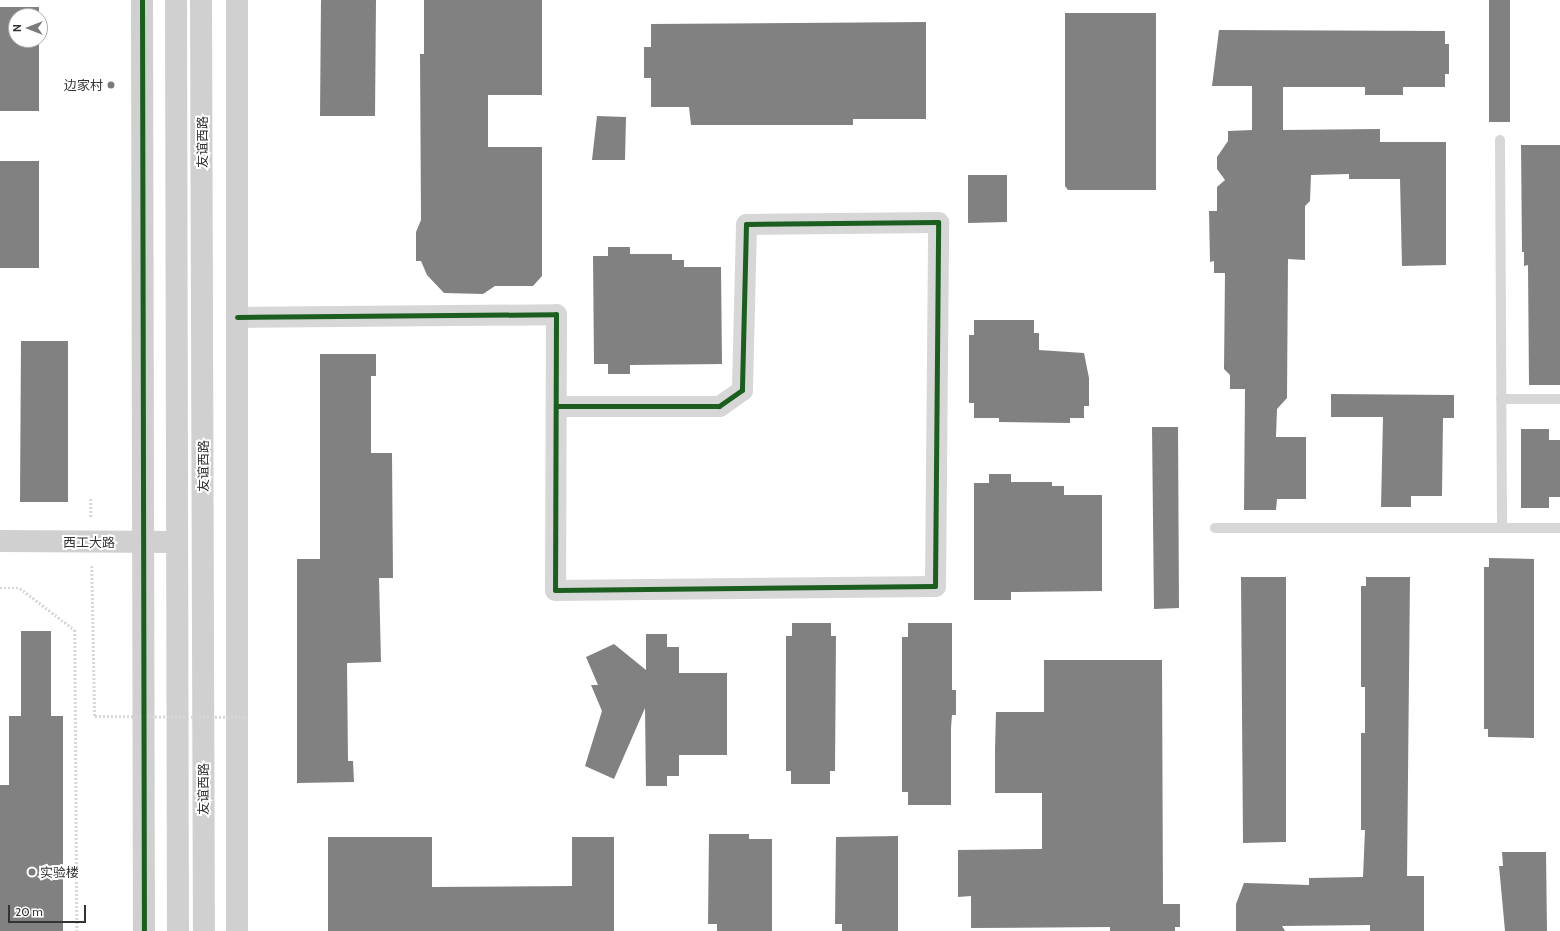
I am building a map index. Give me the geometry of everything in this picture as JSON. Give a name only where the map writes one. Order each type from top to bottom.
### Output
[{"type":"street","points":[[142,0],[144,931]]},
{"type":"street","name":"友谊西路","points":[[176,0],[178,931]]},
{"type":"street","name":"友谊西路","points":[[201,0],[204,931]]},
{"type":"street","points":[[236,931],[237,0]]},
{"type":"street","points":[[237,317],[556,314],[555,590],[935,586],[938,222],[746,224],[742,390],[719,406],[556,406]]},
{"type":"street","name":"西工大路","points":[[0,541],[177,542]]},
{"type":"lane","points":[[1500,140],[1502,528]]},
{"type":"lane","points":[[1501,399],[1560,399]]},
{"type":"lane","points":[[1214,528],[1560,528]]},
{"type":"path","points":[[91,499],[95,716],[245,717]]},
{"type":"path","points":[[0,588],[20,588],[75,630],[77,931]]},
{"type":"building","points":[[321,0],[376,0],[375,116],[320,116]]},
{"type":"building","points":[[424,0],[542,0],[542,95],[488,95],[488,147],[542,147],[542,276],[533,286],[495,286],[483,294],[444,293],[427,275],[421,261],[416,261],[416,232],[421,220],[420,54],[424,54]]},
{"type":"building","points":[[1489,0],[1510,0],[1510,122],[1489,122]]},
{"type":"building","points":[[0,7],[39,7],[8,8],[8,48],[39,48],[39,111],[0,111]]},
{"type":"building","points":[[1065,13],[1156,13],[1156,190],[1068,190],[1065,186]]},
{"type":"building","points":[[926,22],[926,119],[853,119],[853,125],[691,125],[689,107],[651,107],[651,78],[644,78],[644,47],[651,47],[651,24]]},
{"type":"building","points":[[1219,30],[1445,31],[1445,44],[1449,44],[1449,74],[1445,74],[1445,87],[1403,87],[1403,95],[1365,95],[1365,87],[1283,87],[1283,130],[1380,129],[1380,142],[1446,142],[1446,265],[1402,266],[1400,179],[1349,179],[1349,174],[1311,175],[1310,201],[1305,206],[1305,260],[1288,259],[1287,398],[1277,409],[1276,437],[1306,437],[1306,499],[1277,499],[1276,510],[1244,510],[1245,389],[1230,389],[1230,375],[1224,369],[1225,273],[1214,273],[1214,261],[1210,262],[1209,211],[1217,211],[1217,187],[1225,180],[1217,169],[1217,157],[1228,141],[1228,131],[1252,130],[1252,86],[1212,86]]},
{"type":"building","points":[[597,116],[626,117],[625,160],[592,160]]},
{"type":"building","points":[[1521,145],[1560,145],[1560,385],[1529,385],[1528,265],[1524,266],[1524,252],[1522,252]]},
{"type":"building","points":[[0,161],[39,161],[39,268],[0,268]]},
{"type":"building","points":[[968,175],[1007,175],[1007,222],[968,223]]},
{"type":"building","points":[[608,247],[630,247],[630,254],[672,254],[672,260],[684,260],[684,267],[721,267],[722,364],[630,365],[630,374],[608,374],[608,364],[594,364],[593,256],[608,256]]},
{"type":"building","points":[[974,320],[1034,320],[1034,333],[1039,333],[1039,350],[1084,353],[1089,378],[1089,406],[1084,406],[1084,418],[1070,418],[1070,423],[999,422],[999,418],[974,418],[974,403],[969,403],[969,335],[974,335]]},
{"type":"building","points":[[21,341],[68,341],[68,502],[20,502]]},
{"type":"building","points":[[320,354],[376,354],[376,376],[371,376],[371,453],[392,453],[393,578],[379,578],[381,662],[347,663],[348,761],[353,761],[354,782],[297,783],[297,559],[320,559]]},
{"type":"building","points":[[1331,394],[1454,395],[1454,418],[1443,418],[1442,496],[1411,496],[1411,507],[1381,507],[1383,417],[1331,417]]},
{"type":"building","points":[[1152,427],[1178,427],[1179,608],[1154,609]]},
{"type":"building","points":[[1521,429],[1549,429],[1549,440],[1560,440],[1560,497],[1549,497],[1549,508],[1521,508]]},
{"type":"building","points":[[989,474],[1011,474],[1011,482],[1052,482],[1052,486],[1064,486],[1064,495],[1102,495],[1102,591],[1011,592],[1011,600],[974,600],[974,483],[989,483]]},
{"type":"building","points":[[1489,558],[1534,559],[1534,738],[1488,737],[1488,729],[1484,729],[1484,567],[1489,567]]},
{"type":"building","points":[[1241,577],[1286,577],[1286,842],[1243,843]]},
{"type":"building","points":[[1366,577],[1410,577],[1407,876],[1424,876],[1424,931],[1370,931],[1370,925],[1282,926],[1285,931],[1236,931],[1236,904],[1244,883],[1309,885],[1309,878],[1363,877],[1365,830],[1361,830],[1361,733],[1365,733],[1365,687],[1361,687],[1361,586],[1366,586]]},
{"type":"building","points":[[792,623],[831,623],[831,636],[836,636],[835,771],[830,771],[830,784],[791,784],[791,771],[786,771],[786,636],[792,636]]},
{"type":"building","points":[[908,623],[952,623],[952,690],[956,690],[956,715],[952,715],[951,728],[951,805],[908,805],[908,792],[902,792],[902,637],[908,637]]},
{"type":"building","name":"实验楼","points":[[21,631],[51,631],[51,716],[63,716],[63,931],[0,931],[0,785],[9,785],[9,716],[21,716]]},
{"type":"building","points":[[646,634],[667,634],[667,647],[679,647],[679,673],[727,673],[727,755],[679,755],[679,776],[667,776],[667,786],[646,786],[645,708],[614,779],[585,766],[602,711],[591,685],[598,685],[586,657],[614,644],[646,670]]},
{"type":"building","points":[[1044,660],[1162,660],[1163,904],[1180,904],[1180,927],[1175,927],[1175,931],[1110,931],[1110,927],[971,928],[971,896],[958,897],[958,850],[1042,849],[1042,793],[995,793],[995,750],[996,712],[1044,712]]},
{"type":"building","points":[[709,834],[749,834],[749,839],[772,839],[772,931],[717,931],[717,924],[708,924]]},
{"type":"building","points":[[898,836],[898,931],[842,931],[842,924],[835,924],[836,837]]},
{"type":"building","points":[[328,837],[432,837],[432,887],[572,886],[572,837],[614,837],[614,931],[328,931]]},
{"type":"building","points":[[1502,852],[1546,852],[1547,931],[1505,931],[1499,866],[1503,866]]},
{"type":"cycle path","points":[[142,0],[144,931]]},
{"type":"cycle path","points":[[237,317],[556,314],[555,590],[935,586],[938,222],[746,224],[742,390],[719,406],[556,406]]},
{"type":"place","name":"边家村","points":[[111,85]]},
{"type":"place","name":"实验楼","points":[[32,872]]}]
